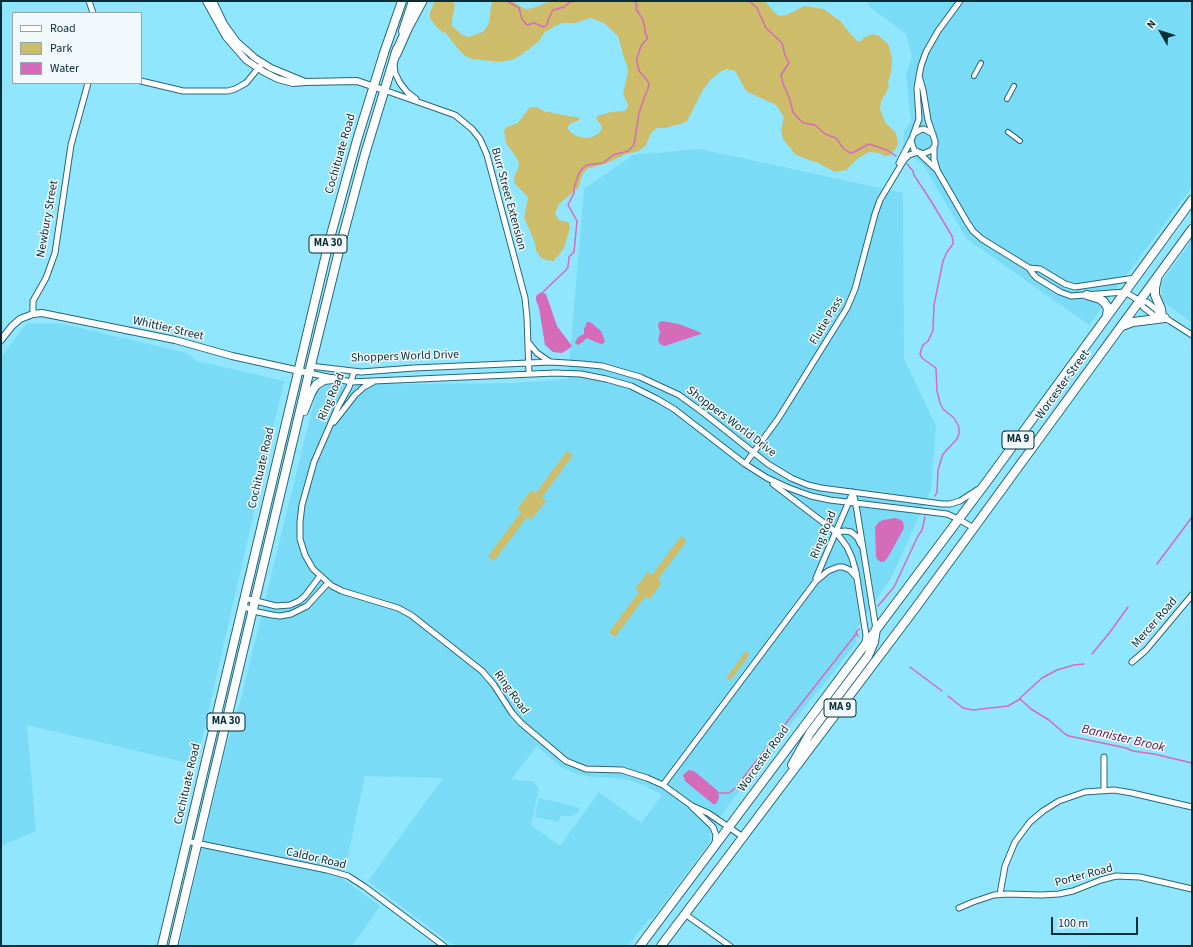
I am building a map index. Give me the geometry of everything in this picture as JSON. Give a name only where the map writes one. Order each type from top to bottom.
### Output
[{"type":"highway","points":[[396,54],[406,29],[422,1]]},
{"type":"main road","name":"Cochituate Road","points":[[162,946],[297,370],[339,201],[402,1]]},
{"type":"main road","name":"Cochituate Road","points":[[173,946],[309,369],[349,210],[384,90],[413,1]]},
{"type":"main road","name":"Worcester Street","points":[[908,586],[988,480],[1192,200]]},
{"type":"main road","name":"Worcester Street","points":[[783,784],[897,633],[1192,229]]},
{"type":"main road","points":[[1120,328],[1133,322],[1162,316],[1155,293],[1156,284],[1160,273]]},
{"type":"main road","points":[[1087,296],[1100,299],[1104,302],[1108,308],[1107,316]]},
{"type":"main road","points":[[290,452],[312,390],[321,381],[333,378]]},
{"type":"main road","name":"Worcester Road","points":[[640,946],[908,586]]},
{"type":"main road","points":[[783,784],[801,748],[810,734],[870,653],[874,642],[876,629]]},
{"type":"main road","name":"MA 9","points":[[662,946],[783,784]]},
{"type":"street","points":[[89,1],[93,12]]},
{"type":"street","points":[[206,1],[230,43],[246,60],[271,76],[285,82],[297,83],[357,81],[384,90]]},
{"type":"street","points":[[213,1],[224,24],[248,52],[263,63],[305,82]]},
{"type":"street","name":"Flutie Pass","points":[[895,173],[917,126],[919,117],[917,92],[921,64],[943,23],[960,1]]},
{"type":"street","points":[[396,54],[395,69],[400,83],[410,95],[424,104]]},
{"type":"street","points":[[142,81],[183,91],[228,91],[246,83],[263,63]]},
{"type":"street","points":[[974,76],[982,63]]},
{"type":"street","points":[[919,76],[928,120],[935,140],[934,156],[937,170],[959,210],[973,231],[982,239],[1029,268],[1037,278],[1063,294],[1087,296],[1125,292],[1140,301],[1148,302],[1162,316],[1192,335]]},
{"type":"street","name":"Newbury Street","points":[[33,314],[33,301],[48,273],[55,253],[71,146],[88,84]]},
{"type":"street","points":[[1007,99],[1014,86]]},
{"type":"street","name":"Burr Street Extension","points":[[384,90],[455,116],[464,122],[480,139],[486,151],[525,298],[529,374]]},
{"type":"street","points":[[933,135],[927,130],[916,132],[912,137],[912,147],[937,170]]},
{"type":"street","points":[[1008,132],[1020,141]]},
{"type":"street","points":[[919,153],[927,153],[934,147]]},
{"type":"street","name":"Flutie Pass","points":[[745,464],[778,419],[801,384],[848,306],[857,284],[877,209],[884,192],[905,159],[909,155],[919,153]]},
{"type":"street","points":[[1029,268],[1040,269],[1065,284],[1076,287],[1135,278]]},
{"type":"street","points":[[1,340],[18,321],[33,314]]},
{"type":"street","name":"Whittier Street","points":[[33,314],[46,314],[174,340],[232,356],[297,370]]},
{"type":"street","points":[[528,342],[537,353],[551,362]]},
{"type":"street","name":"Shoppers World Drive","points":[[297,370],[309,369],[354,372],[551,362],[582,364],[609,368],[634,375],[659,385],[696,406],[774,468],[802,483],[821,488],[938,504],[948,504],[958,502],[966,498],[988,480]]},
{"type":"street","name":"Shoppers World Drive","points":[[309,369],[333,378],[351,382],[562,373],[587,375],[613,380],[631,386],[663,402],[745,464],[774,482],[823,498],[944,514],[959,519],[974,528]]},
{"type":"street","name":"Ring Road","points":[[354,372],[351,382],[338,407],[314,462],[308,481],[300,522],[300,539],[305,555],[313,569],[328,583],[342,591],[398,608],[411,615],[482,671],[494,685],[518,720],[566,761],[590,770],[618,770],[640,775],[663,785],[692,806],[703,810],[743,837]]},
{"type":"street","name":"Ring Road","points":[[328,431],[355,394],[367,385],[378,380]]},
{"type":"street","name":"Shoppers World Drive","points":[[760,473],[835,532],[843,541],[851,556],[857,578],[866,635],[865,642],[861,649]]},
{"type":"street","points":[[853,492],[876,629]]},
{"type":"street","name":"Ring Road","points":[[813,585],[853,492]]},
{"type":"street","points":[[835,532],[847,531],[853,533],[863,550]]},
{"type":"street","name":"Ring Road","points":[[663,785],[813,585],[825,573],[838,567],[843,567],[850,570],[857,578]]},
{"type":"street","points":[[243,602],[255,601],[276,606],[290,605],[306,596],[320,576]]},
{"type":"street","points":[[243,602],[253,610],[280,616],[296,613],[310,603],[328,583]]},
{"type":"street","name":"Mercer Road","points":[[1132,662],[1146,650],[1192,595]]},
{"type":"street","points":[[1104,757],[1104,790]]},
{"type":"street","points":[[1000,894],[1002,875],[1007,858],[1019,835],[1030,822],[1043,811],[1059,801],[1085,792],[1104,790],[1132,793],[1192,807]]},
{"type":"street","points":[[692,806],[714,829],[716,838],[712,850]]},
{"type":"street","name":"Caldor Road","points":[[186,841],[327,870],[348,876],[444,946]]},
{"type":"street","name":"Porter Road","points":[[959,908],[980,899],[1000,894],[1041,896],[1059,894],[1073,891],[1101,880],[1124,876],[1148,878],[1192,889]]},
{"type":"street","points":[[685,914],[730,946]]},
{"type":"shaded area","points":[[867,1],[1192,1],[1192,187],[1089,325],[967,239],[923,164],[903,150],[904,131],[911,122],[906,76],[912,56],[906,34],[870,7]]},
{"type":"shaded area","points":[[700,149],[903,193],[904,359],[936,426],[931,490],[891,578],[856,629],[856,643],[785,731],[710,830],[710,842],[652,919],[649,919],[628,946],[458,946],[450,943],[368,881],[443,778],[365,776],[343,879],[380,906],[352,946],[179,946],[220,772],[235,715],[240,703],[316,393],[326,385],[512,383],[568,379],[584,189],[633,155]],"holes":[[[537,746],[561,767],[574,773],[592,777],[629,780],[643,785],[662,795],[641,823],[599,792],[560,846],[531,825],[539,788],[532,781],[511,780]]]},
{"type":"shaded area","points":[[1192,240],[1192,323],[1162,301],[1161,283]]},
{"type":"shaded area","points":[[27,323],[63,324],[187,353],[197,361],[284,381],[196,765],[27,725],[36,831],[1,846],[1,357]]},
{"type":"shaded area","points":[[539,798],[580,808],[573,816],[560,816],[559,822],[535,817]]},
{"type":"green space","points":[[435,1],[453,1],[455,5],[452,26],[461,34],[468,37],[483,32],[486,28],[489,23],[493,1],[514,1],[525,9],[534,8],[550,1],[765,1],[779,16],[786,15],[804,6],[824,9],[840,21],[857,41],[861,41],[865,37],[874,34],[879,36],[888,44],[892,57],[891,73],[888,82],[889,87],[881,102],[880,109],[885,122],[896,133],[898,144],[890,155],[885,156],[879,153],[869,152],[857,159],[846,170],[835,172],[818,163],[795,154],[783,139],[781,130],[784,117],[776,105],[748,92],[735,71],[726,69],[711,79],[703,90],[687,121],[666,128],[657,128],[651,133],[646,145],[639,151],[626,154],[607,163],[587,169],[583,173],[578,188],[559,204],[555,214],[559,220],[569,223],[570,228],[564,248],[553,261],[546,260],[540,257],[536,250],[535,243],[524,218],[528,197],[515,184],[514,178],[519,165],[518,160],[506,143],[504,131],[507,127],[518,123],[529,108],[534,107],[543,111],[578,117],[579,120],[571,123],[567,128],[571,133],[577,136],[584,138],[592,137],[599,133],[602,129],[601,125],[596,119],[597,116],[611,112],[624,111],[627,109],[628,105],[623,94],[628,72],[627,65],[618,36],[604,23],[590,18],[575,23],[562,23],[555,26],[544,33],[539,41],[514,59],[501,62],[472,59],[465,56],[446,33],[442,32],[430,18],[430,12]]},
{"type":"green space","points":[[567,451],[573,455],[542,497],[546,501],[531,520],[527,517],[494,561],[488,556],[521,512],[517,509],[531,490],[536,493]]},
{"type":"green space","points":[[681,536],[687,541],[658,579],[662,582],[650,599],[645,597],[615,637],[609,632],[639,592],[635,589],[648,572],[652,575]]},
{"type":"green space","points":[[746,651],[750,654],[730,681],[726,678]]},
{"type":"water","points":[[541,292],[546,294],[557,326],[572,346],[562,353],[553,352],[545,345],[539,308],[536,300],[536,296]]},
{"type":"water","points":[[662,321],[679,324],[701,334],[665,346],[661,345],[658,341],[660,332],[658,326],[659,322]]},
{"type":"water","points":[[587,322],[590,322],[601,331],[605,341],[604,343],[601,344],[586,338],[578,345],[575,343],[578,337],[584,334],[584,329]]},
{"type":"water","points":[[895,518],[903,522],[904,528],[888,557],[884,562],[881,562],[876,557],[875,527],[883,520]]},
{"type":"water","points":[[689,770],[694,771],[718,791],[719,798],[716,804],[713,804],[685,781],[683,775]]},
{"type":"waterway","points":[[507,1],[519,8],[522,19],[527,25],[534,23],[544,27],[547,25],[553,10],[564,7],[570,2],[575,1]]},
{"type":"waterway","points":[[543,292],[565,271],[568,267],[569,257],[574,252],[577,221],[568,205],[574,193],[574,188],[579,173],[587,165],[603,163],[613,155],[628,151],[634,145],[639,113],[649,84],[639,71],[637,62],[641,46],[647,39],[647,36],[642,18],[636,9],[637,7],[635,1]]},
{"type":"waterway","name":"Bannister Brook","points":[[749,1],[757,8],[766,28],[782,43],[789,63],[781,75],[783,84],[789,97],[793,112],[800,120],[803,123],[815,125],[825,134],[836,138],[843,148],[850,153],[869,144],[887,150],[896,156]]},
{"type":"waterway","name":"Bannister Brook","points":[[907,164],[913,171],[914,175],[952,236],[953,241],[953,244],[943,261],[934,305],[933,331],[928,341],[923,345],[920,354],[922,358],[936,368],[937,391],[940,403],[943,409],[954,418],[959,427],[957,439],[943,454],[938,470],[937,492],[935,496]]},
{"type":"waterway","name":"Bannister Brook","points":[[878,606],[894,587],[922,530],[925,517]]},
{"type":"waterway","points":[[1157,564],[1192,517]]},
{"type":"waterway","points":[[1092,654],[1128,607]]},
{"type":"waterway","name":"Bannister Brook","points":[[858,636],[856,632],[859,629]]},
{"type":"waterway","points":[[719,793],[729,793],[736,787],[856,634]]},
{"type":"waterway","points":[[1019,699],[1042,678],[1057,670],[1084,664]]},
{"type":"waterway","name":"Bannister Brook","points":[[910,667],[942,691]]},
{"type":"waterway","name":"Bannister Brook","points":[[948,696],[963,708],[973,710],[1008,706],[1020,699],[1031,709],[1049,720],[1069,736],[1192,763]]}]
